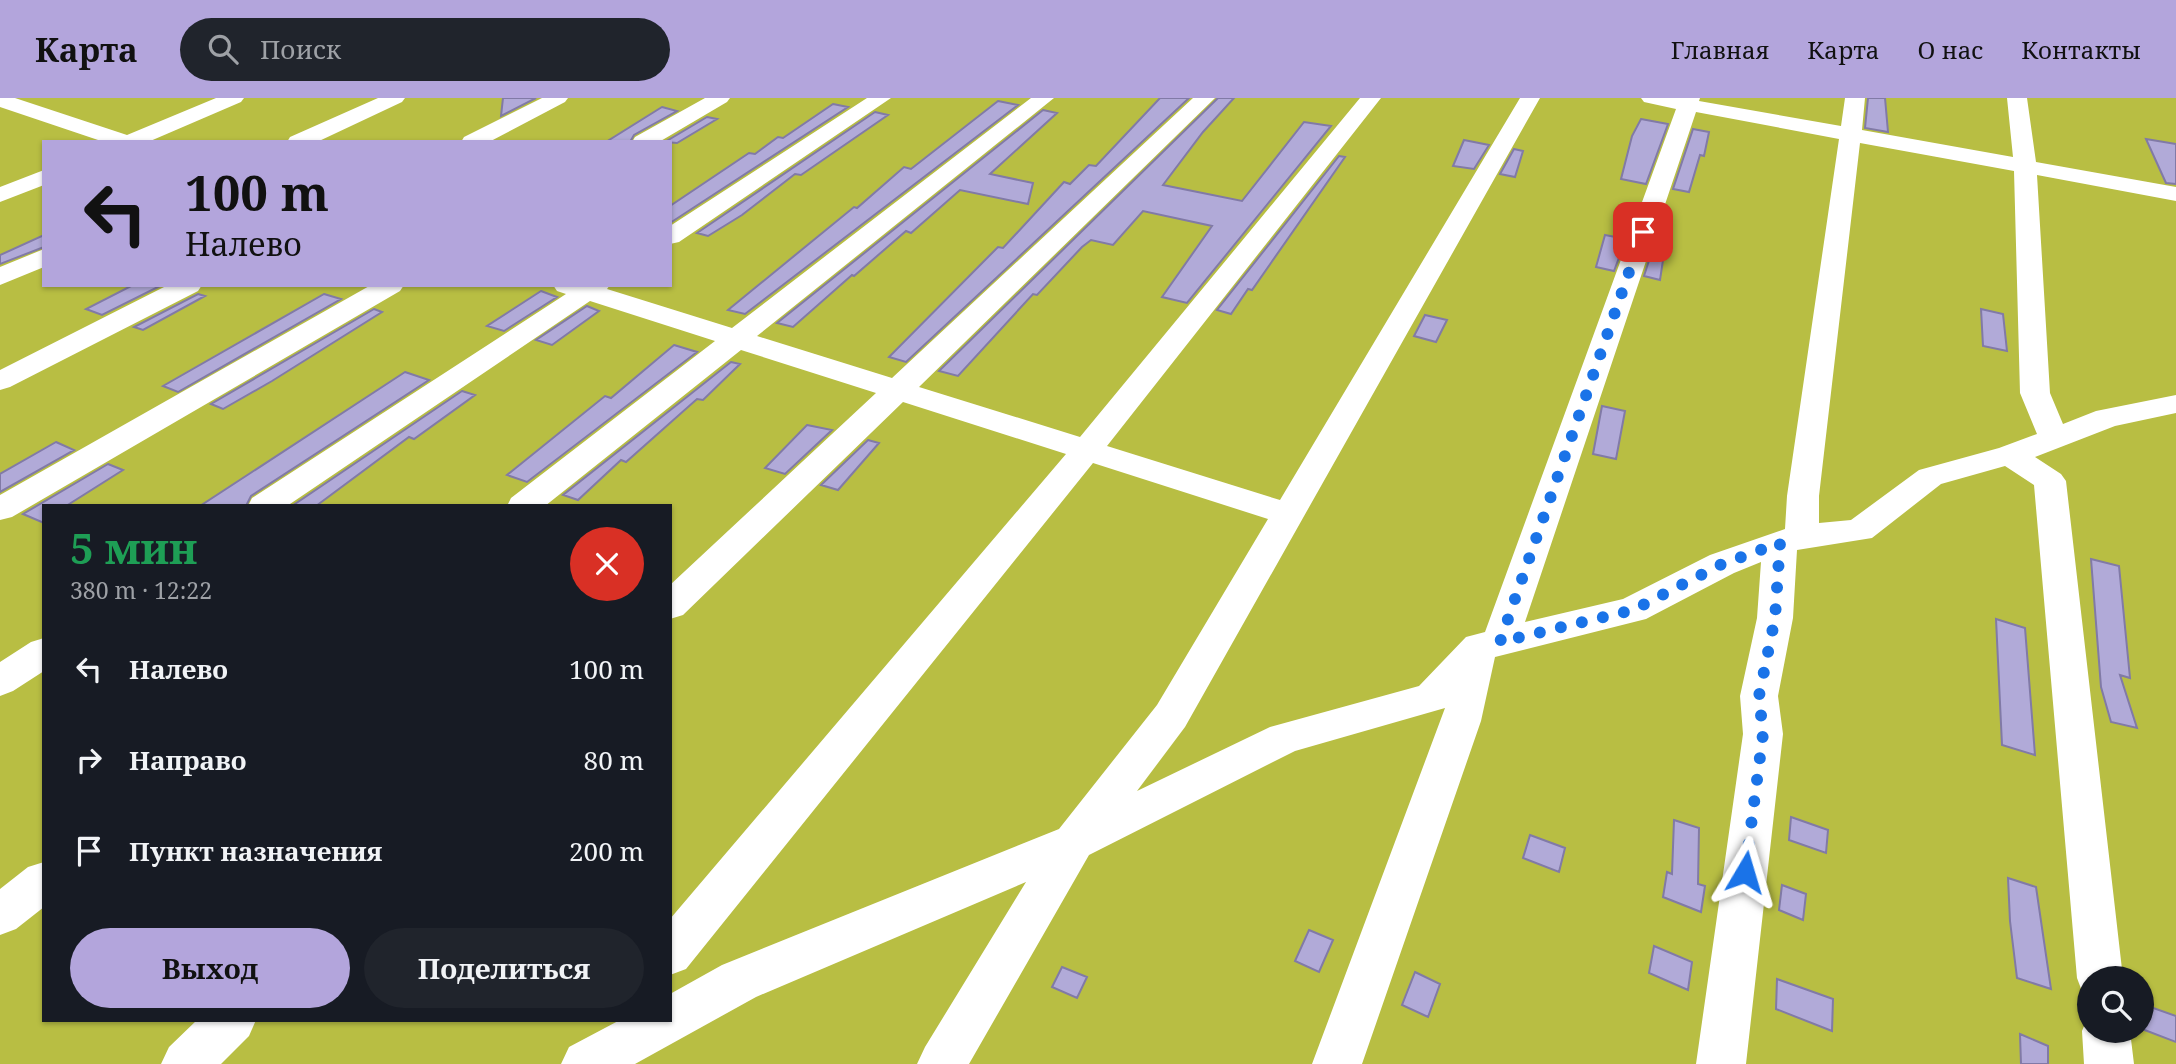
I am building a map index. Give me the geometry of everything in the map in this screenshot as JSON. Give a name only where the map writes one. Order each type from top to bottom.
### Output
[{"type":"street","points":[[0,124],[70,98]]},
{"type":"street","points":[[133,140],[234,98]]},
{"type":"street","points":[[302,140],[395,98]]},
{"type":"street","points":[[476,140],[558,98]]},
{"type":"street","points":[[646,140],[720,98]]},
{"type":"street","points":[[672,236],[881,98]]},
{"type":"street","points":[[526,504],[1044,98]]},
{"type":"street","points":[[672,604],[1205,98]]},
{"type":"street","points":[[672,952],[1086,451],[1371,98]]},
{"type":"street","points":[[942,1064],[1074,842],[1171,716],[1530,98]]},
{"type":"street","points":[[1651,98],[1689,102],[1850,135],[2176,194]]},
{"type":"street","points":[[1721,1064],[1763,734],[1759,696],[1791,540],[1803,496],[1855,98]]},
{"type":"street","points":[[2017,98],[2025,166],[2035,393],[2054,438]]},
{"type":"street","points":[[0,100],[122,140]]},
{"type":"street","points":[[1337,1064],[1689,102]]},
{"type":"street","points":[[0,195],[42,178]]},
{"type":"street","points":[[0,277],[42,258]]},
{"type":"street","points":[[0,381],[185,287]]},
{"type":"street","points":[[0,509],[388,287]]},
{"type":"street","points":[[267,504],[583,287],[734,340],[1289,514]]},
{"type":"street","points":[[672,1019],[739,981],[1074,842],[1284,738],[1432,697],[1489,644],[1633,610],[1722,564],[1791,540],[1860,530],[1930,477],[2010,455],[2107,418],[2176,404]]},
{"type":"street","points":[[2010,455],[2050,481],[2099,966]]},
{"type":"street","points":[[0,681],[42,653]]},
{"type":"street","points":[[0,915],[42,883]]},
{"type":"street","points":[[186,1064],[231,1022]]},
{"type":"street","points":[[574,1064],[620,1022]]},
{"type":"street","points":[[586,1064],[666,1022]]},
{"type":"street","points":[[2107,1043],[2109,1064]]},
{"type":"shaded area","points":[[0,98],[2176,98],[2176,1064],[0,1064]]},
{"type":"building","points":[[503,98],[536,98],[501,116]]},
{"type":"building","points":[[1160,98],[1189,98],[906,362],[889,357],[998,247],[1003,248],[1064,182],[1070,184],[1089,165],[1096,166]]},
{"type":"building","points":[[1218,98],[1234,98],[1203,132],[1163,185],[1242,201],[1304,122],[1331,126],[1187,303],[1162,297],[1212,226],[1143,211],[1113,245],[1091,240],[1082,247],[1037,295],[1033,294],[958,376],[939,371]]},
{"type":"building","points":[[1868,98],[1885,98],[1888,132],[1865,128]]},
{"type":"building","points":[[998,101],[1018,105],[745,314],[728,310],[854,207],[857,208],[904,167],[911,169]]},
{"type":"building","points":[[833,104],[848,107],[672,222],[672,205],[749,153],[755,154],[778,137],[783,138]]},
{"type":"building","points":[[662,107],[677,111],[634,135],[631,140],[609,140]]},
{"type":"building","points":[[1043,110],[1057,113],[990,174],[1033,183],[1028,204],[960,190],[911,233],[906,231],[852,275],[793,327],[777,323]]},
{"type":"building","points":[[875,112],[888,115],[801,175],[795,174],[742,215],[708,236],[697,233]]},
{"type":"building","points":[[707,117],[717,119],[677,143],[668,140]]},
{"type":"building","points":[[1641,119],[1668,124],[1646,184],[1621,179],[1632,136]]},
{"type":"building","points":[[1693,129],[1709,132],[1704,156],[1700,155],[1689,192],[1673,189]]},
{"type":"building","points":[[2146,139],[2176,144],[2176,184],[2166,183]]},
{"type":"building","points":[[1464,140],[1489,145],[1474,169],[1453,166]]},
{"type":"building","points":[[1514,149],[1523,151],[1515,177],[1500,174]]},
{"type":"building","points":[[1339,156],[1345,157],[1252,290],[1248,289],[1231,314],[1217,310]]},
{"type":"building","points":[[1605,235],[1626,239],[1614,271],[1596,267]]},
{"type":"building","points":[[42,236],[42,248],[0,264],[0,255]]},
{"type":"building","points":[[1654,245],[1665,247],[1660,280],[1644,276]]},
{"type":"building","points":[[129,287],[158,287],[102,315],[86,309]]},
{"type":"building","points":[[541,291],[557,297],[504,331],[487,326]]},
{"type":"building","points":[[198,294],[205,296],[143,330],[134,327]]},
{"type":"building","points":[[324,294],[341,299],[178,392],[163,386]]},
{"type":"building","points":[[587,306],[599,311],[552,345],[536,340]]},
{"type":"building","points":[[374,309],[382,312],[272,381],[223,409],[211,404]]},
{"type":"building","points":[[1981,309],[2003,314],[2007,351],[1983,346]]},
{"type":"building","points":[[1425,315],[1447,320],[1436,342],[1414,336]]},
{"type":"building","points":[[674,345],[697,352],[527,482],[507,475],[605,396],[611,398]]},
{"type":"building","points":[[731,362],[740,364],[703,400],[697,399],[626,462],[621,460],[578,500],[563,495]]},
{"type":"building","points":[[405,372],[429,380],[251,496],[247,504],[203,504]]},
{"type":"building","points":[[462,391],[475,395],[414,439],[409,437],[319,504],[295,504]]},
{"type":"building","points":[[1602,406],[1625,411],[1616,459],[1593,454]]},
{"type":"building","points":[[807,425],[832,430],[785,474],[765,468]]},
{"type":"building","points":[[868,440],[879,443],[838,490],[821,485]]},
{"type":"building","points":[[56,442],[74,450],[0,492],[0,474]]},
{"type":"building","points":[[108,464],[123,470],[69,504],[42,504],[42,522],[23,514]]},
{"type":"building","points":[[2091,559],[2119,566],[2130,678],[2120,675],[2137,728],[2111,722],[2101,687]]},
{"type":"building","points":[[1996,619],[2025,628],[2035,755],[2002,745]]},
{"type":"building","points":[[1791,817],[1828,830],[1826,853],[1789,840]]},
{"type":"building","points":[[1674,820],[1699,828],[1698,884],[1705,886],[1701,912],[1663,897],[1667,872],[1672,874]]},
{"type":"building","points":[[1530,835],[1565,848],[1559,872],[1523,858]]},
{"type":"building","points":[[2008,878],[2036,887],[2051,989],[2017,978]]},
{"type":"building","points":[[1782,885],[1806,894],[1803,920],[1779,910]]},
{"type":"building","points":[[1309,930],[1333,940],[1319,972],[1295,961]]},
{"type":"building","points":[[1654,946],[1692,962],[1688,990],[1649,973]]},
{"type":"building","points":[[1062,967],[1087,977],[1077,998],[1052,987]]},
{"type":"building","points":[[1415,972],[1440,984],[1428,1017],[1402,1005]]},
{"type":"building","points":[[1777,979],[1833,999],[1832,1031],[1776,1009]]},
{"type":"building","points":[[2154,1008],[2176,1016],[2176,1042],[2154,1034]]},
{"type":"building","points":[[2020,1034],[2048,1046],[2048,1064],[2021,1064]]},
{"type":"route","points":[[1643,232],[1500,642],[1633,610],[1722,564],[1780,543],[1775,618],[1759,696],[1763,734],[1745,872]]}]
